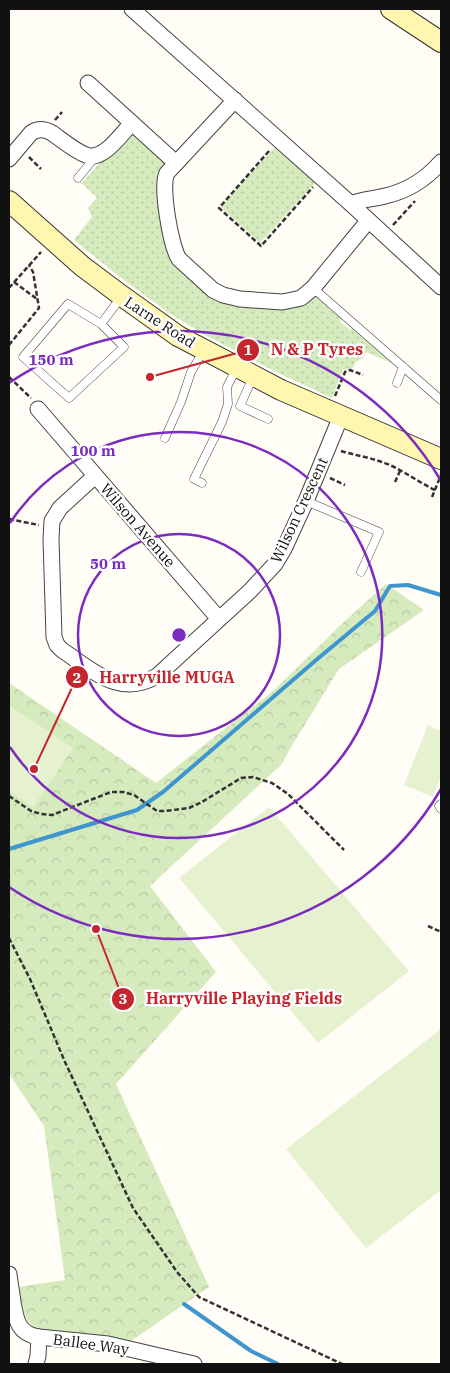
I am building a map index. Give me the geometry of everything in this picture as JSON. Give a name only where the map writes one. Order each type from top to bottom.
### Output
[{"type":"street","points":[[132,9],[351,204],[441,287]]},
{"type":"street","points":[[392,9],[441,42]]},
{"type":"street","points":[[88,83],[176,163]]},
{"type":"street","points":[[235,100],[165,175],[164,190],[174,247],[179,259],[206,284],[216,292],[233,298],[282,302],[298,299],[313,288],[368,221]]},
{"type":"street","points":[[9,159],[35,130],[48,131],[84,155],[95,156],[105,151],[132,123]]},
{"type":"street","points":[[351,204],[401,192],[424,178],[441,162]]},
{"type":"street","name":"Larne Road","points":[[9,201],[82,266],[178,336],[281,390],[441,459]]},
{"type":"street","name":"Wilson Avenue","points":[[38,409],[219,619]]},
{"type":"street","name":"Wilson Crescent","points":[[95,476],[60,508],[55,515],[51,528],[54,637],[62,650],[106,679],[117,683],[129,684],[143,682],[152,678],[250,592],[275,564],[282,554],[328,446],[335,414]]},
{"type":"street","points":[[9,1274],[15,1314],[14,1327]]},
{"type":"street","name":"Ballee Way","points":[[14,1327],[39,1337],[108,1344],[194,1364]]},
{"type":"street","points":[[36,1364],[39,1337]]},
{"type":"lane","points":[[78,178],[95,156]]},
{"type":"lane","points":[[313,288],[441,400]]},
{"type":"lane","points":[[101,324],[122,296]]},
{"type":"lane","points":[[68,304],[101,324],[124,347],[69,398],[23,357],[68,304]]},
{"type":"lane","points":[[165,438],[181,402],[191,372],[204,350]]},
{"type":"lane","points":[[397,383],[403,367]]},
{"type":"lane","points":[[245,371],[240,406],[268,419]]},
{"type":"lane","points":[[202,483],[194,479],[222,422],[228,404],[227,387],[245,371]]},
{"type":"lane","points":[[306,500],[379,532],[361,572]]},
{"type":"lane","points":[[441,804],[439,806],[441,809]]},
{"type":"path","points":[[58,116],[62,112]]},
{"type":"path","points":[[265,156],[219,208],[261,246],[308,194]]},
{"type":"path","points":[[384,235],[423,192],[424,178]]},
{"type":"path","points":[[9,288],[52,240]]},
{"type":"path","points":[[9,345],[39,308],[33,272],[30,265]]},
{"type":"path","points":[[14,282],[38,300]]},
{"type":"path","points":[[335,414],[345,372],[350,370],[363,375]]},
{"type":"path","points":[[9,377],[32,399],[38,409]]},
{"type":"path","points":[[328,446],[356,456],[380,461],[435,490]]},
{"type":"path","points":[[396,482],[400,471]]},
{"type":"path","points":[[432,497],[441,475]]},
{"type":"path","points":[[9,520],[51,528]]},
{"type":"path","points":[[9,796],[31,811],[52,815],[97,796],[111,792],[123,792],[134,795],[154,810],[165,811],[188,808],[202,802],[241,778],[248,776],[272,783],[288,794],[344,850]]},
{"type":"path","points":[[428,926],[441,932]]},
{"type":"path","points":[[9,938],[30,980],[65,1062],[133,1208],[178,1272],[199,1297],[342,1364]]},
{"type":"green space","points":[[131,131],[164,156],[165,164],[161,179],[172,250],[214,293],[314,295],[320,297],[329,304],[327,307],[337,315],[339,312],[344,316],[340,322],[350,330],[354,326],[394,361],[392,363],[366,352],[352,369],[343,370],[332,398],[276,372],[205,335],[169,313],[74,240],[92,217],[88,208],[97,198],[82,183],[126,134]]},
{"type":"green space","points":[[275,147],[315,183],[260,243],[221,207]]},
{"type":"green space","points":[[386,584],[424,610],[339,669],[282,764],[150,886],[216,972],[116,1084],[209,1287],[131,1341],[97,1334],[49,1331],[33,1326],[23,1313],[18,1287],[65,1280],[44,1126],[9,1074],[9,683],[156,783],[273,691]]},
{"type":"green space","points":[[9,705],[73,748],[33,807],[9,791]]},
{"type":"green space","points":[[428,725],[441,731],[441,776],[433,797],[404,785]]},
{"type":"green space","points":[[269,807],[409,971],[318,1043],[179,878]]},
{"type":"green space","points":[[441,1029],[441,1190],[366,1248],[286,1149]]},
{"type":"waterway","points":[[9,849],[137,810],[163,792],[375,611],[390,586],[408,585],[441,595]]},
{"type":"waterway","points":[[184,1304],[251,1351],[278,1364]]},
{"type":"place","name":"N & P Tyres","points":[[150,377]]},
{"type":"place","name":"Harryville MUGA","points":[[34,769]]},
{"type":"place","name":"Harryville Playing Fields","points":[[96,929]]}]
